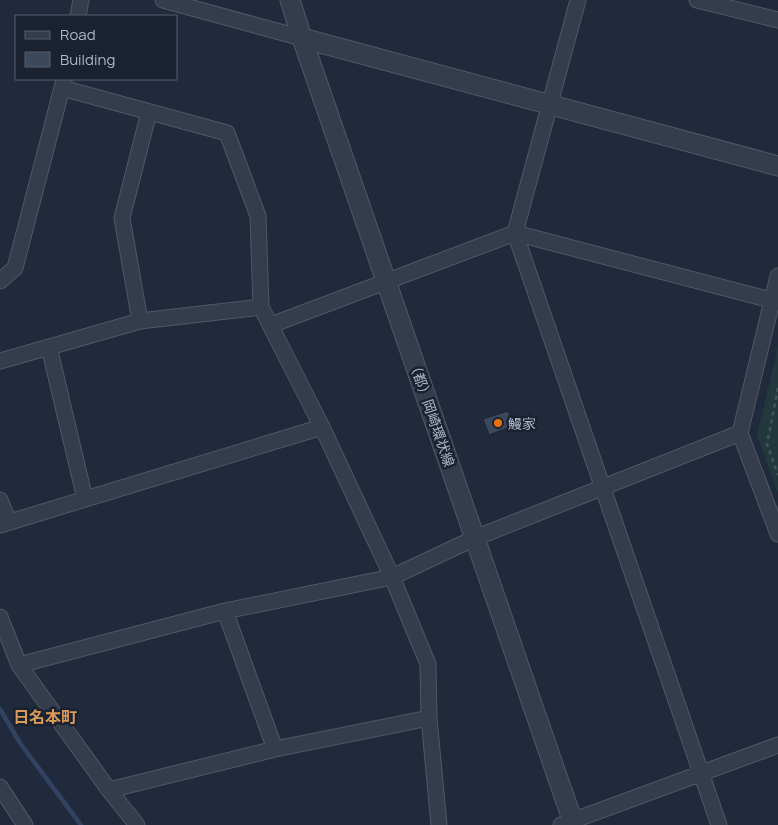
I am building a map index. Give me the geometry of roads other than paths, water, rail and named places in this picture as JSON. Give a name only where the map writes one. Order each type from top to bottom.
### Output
[{"type":"street","points":[[78,15],[81,0]]},
{"type":"street","points":[[163,0],[778,166]]},
{"type":"street","name":"（都）岡崎環状線","points":[[290,0],[475,538],[569,824]]},
{"type":"street","points":[[578,0],[515,233],[719,825]]},
{"type":"street","points":[[697,0],[778,20]]},
{"type":"street","points":[[0,281],[16,268],[63,84],[149,112],[227,133],[258,216],[262,307],[322,427],[392,577],[428,664],[429,718],[439,825]]},
{"type":"street","points":[[140,321],[122,218],[149,112]]},
{"type":"street","points":[[271,325],[515,233],[775,301]]},
{"type":"street","points":[[778,276],[775,301],[740,433],[778,534]]},
{"type":"street","points":[[0,361],[140,321],[262,307]]},
{"type":"street","points":[[49,347],[85,499]]},
{"type":"street","points":[[0,500],[4,524],[322,427]]},
{"type":"street","points":[[19,665],[225,611],[392,577],[475,538],[740,433]]},
{"type":"street","points":[[225,611],[275,749]]},
{"type":"street","points":[[0,618],[19,665],[137,825]]},
{"type":"street","points":[[110,790],[275,749],[429,718]]},
{"type":"street","points":[[569,824],[778,745]]},
{"type":"street","points":[[0,786],[25,825]]},
{"type":"waterway","points":[[0,709],[20,743],[81,825]]},
{"type":"place","name":"鰻家","points":[[498,423]]},
{"type":"district","name":"日名本町","points":[[45,717]]}]
